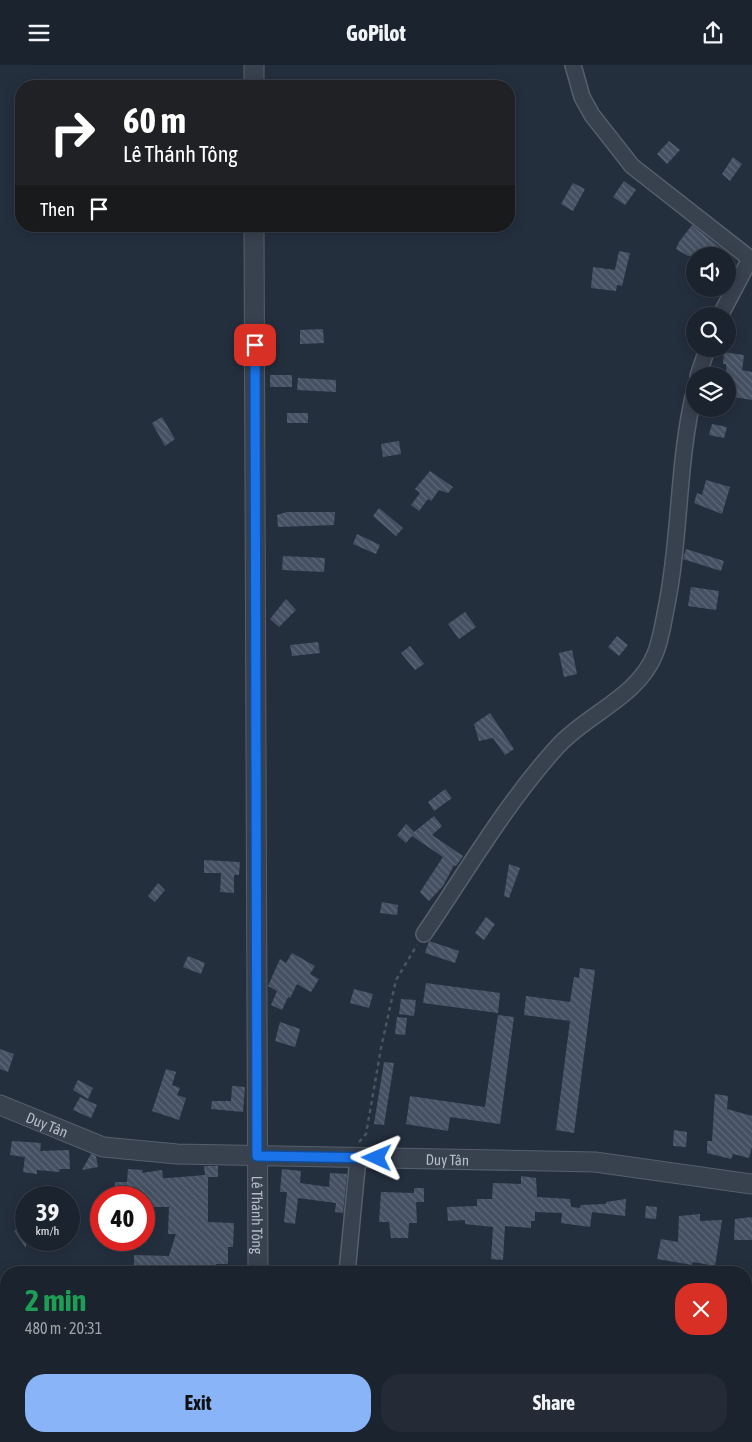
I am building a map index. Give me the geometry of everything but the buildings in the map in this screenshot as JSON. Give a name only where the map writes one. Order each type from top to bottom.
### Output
[{"type":"street","points":[[254,65],[254,80]]},
{"type":"street","points":[[573,65],[582,97],[592,115],[632,165],[751,259],[725,307]]},
{"type":"street","name":"Lê Thánh Tông","points":[[254,232],[258,1266]]},
{"type":"street","points":[[424,934],[486,840],[557,747],[587,720],[627,692],[644,674],[655,655],[671,585],[686,432],[689,417]]},
{"type":"street","name":"Duy Tân","points":[[0,1105],[103,1147],[177,1155],[596,1163],[752,1184]]},
{"type":"street","points":[[347,1266],[350,1157]]},
{"type":"path","points":[[350,1157],[366,1134],[381,1048],[396,980],[424,934]]},
{"type":"route","points":[[255,345],[257,1156],[377,1158]]}]
